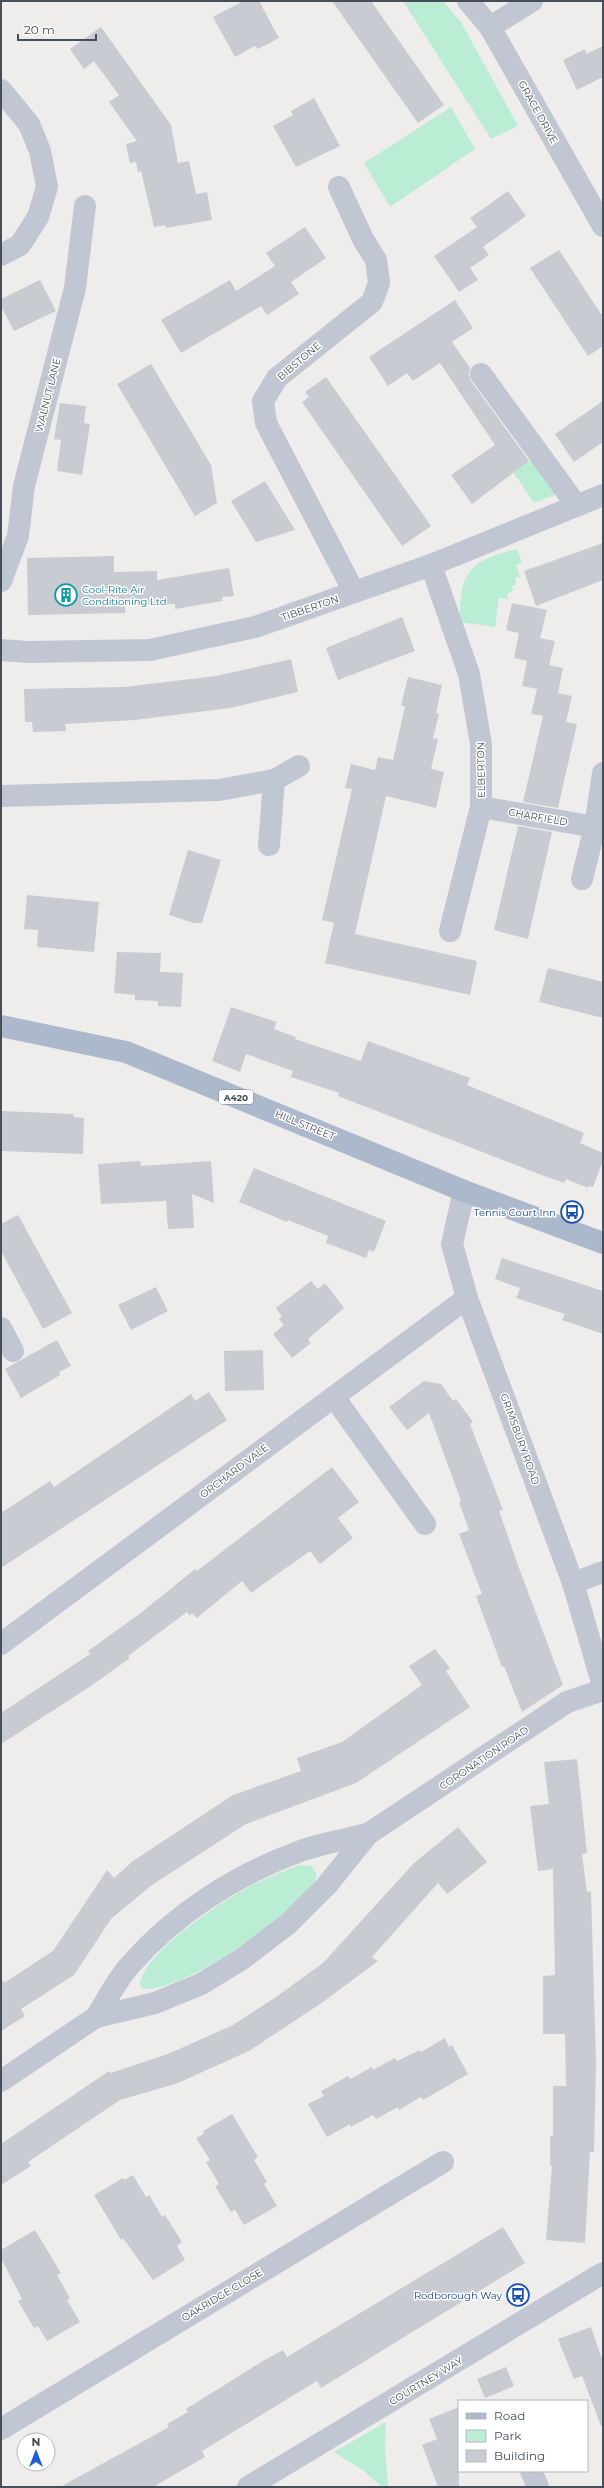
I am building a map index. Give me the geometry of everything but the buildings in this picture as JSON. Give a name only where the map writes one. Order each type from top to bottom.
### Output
[{"type":"main road","name":"HILL STREET","points":[[1,1026],[126,1052],[464,1191],[603,1243]]},
{"type":"street","name":"GRACE DRIVE","points":[[468,1],[490,26],[602,224]]},
{"type":"street","points":[[490,26],[532,1]]},
{"type":"street","points":[[1,90],[29,124],[40,151],[47,187],[38,217],[20,245],[1,255]]},
{"type":"street","name":"BIBSTONE","points":[[340,187],[363,239],[376,260],[379,283],[372,302],[277,378],[263,401],[266,423],[354,592]]},
{"type":"street","name":"WALNUT LANE","points":[[1,581],[18,536],[24,486],[75,288],[85,206]]},
{"type":"street","points":[[481,374],[578,506]]},
{"type":"street","name":"TIBBERTON","points":[[1,650],[150,650],[255,627],[431,565],[603,495]]},
{"type":"street","name":"ELBERTON","points":[[431,565],[469,674],[481,744],[481,807],[450,931]]},
{"type":"street","points":[[1,796],[219,790],[274,780],[299,766]]},
{"type":"street","points":[[582,879],[594,827],[603,773]]},
{"type":"street","points":[[270,845],[274,780]]},
{"type":"street","name":"CHARFIELD","points":[[481,807],[594,827]]},
{"type":"street","name":"GRIMSBURY ROAD","points":[[464,1191],[452,1244],[467,1298],[573,1584],[603,1686]]},
{"type":"street","name":"ORCHARD VALE","points":[[1,1644],[467,1298]]},
{"type":"street","points":[[1,1328],[13,1351]]},
{"type":"street","points":[[334,1397],[425,1524]]},
{"type":"street","points":[[573,1584],[603,1572]]},
{"type":"street","name":"CORONATION ROAD","points":[[1,2081],[96,2017],[155,2004],[201,1984],[242,1959],[293,1918],[327,1884],[368,1834],[567,1702],[603,1690]]},
{"type":"street","name":"CORONATION ROAD","points":[[96,2017],[130,1965],[163,1930],[201,1902],[246,1875],[299,1851],[368,1834]]},
{"type":"street","name":"OAKRIDGE CLOSE","points":[[1,2429],[443,2162]]},
{"type":"street","name":"COURTNEY WAY","points":[[248,2487],[603,2273]]},
{"type":"street","points":[[532,2472],[538,2487]]},
{"type":"green space","points":[[403,1],[443,1],[461,22],[518,126],[491,139]]},
{"type":"green space","points":[[451,107],[475,149],[390,207],[364,163]]},
{"type":"green space","points":[[532,459],[559,493],[534,503],[513,472]]},
{"type":"green space","points":[[517,549],[522,563],[516,565],[520,577],[515,578],[516,584],[512,586],[513,591],[507,594],[508,599],[499,598],[495,627],[460,622],[462,592],[465,581],[470,572],[477,564],[487,559]]},
{"type":"green space","points":[[300,1865],[312,1866],[317,1875],[315,1880],[303,1895],[262,1931],[210,1965],[185,1978],[162,1986],[143,1989],[140,1984],[145,1971],[155,1957],[186,1929],[236,1894],[268,1878]]},
{"type":"green space","points":[[386,2422],[385,2448],[388,2487],[382,2487],[364,2471],[334,2452]]},
{"type":"place","name":"Cool-Rite Air Conditioning Ltd","points":[[66,595]]},
{"type":"place","name":"Tennis Court Inn","points":[[572,1212]]},
{"type":"place","name":"Rodborough Way","points":[[518,2295]]}]
